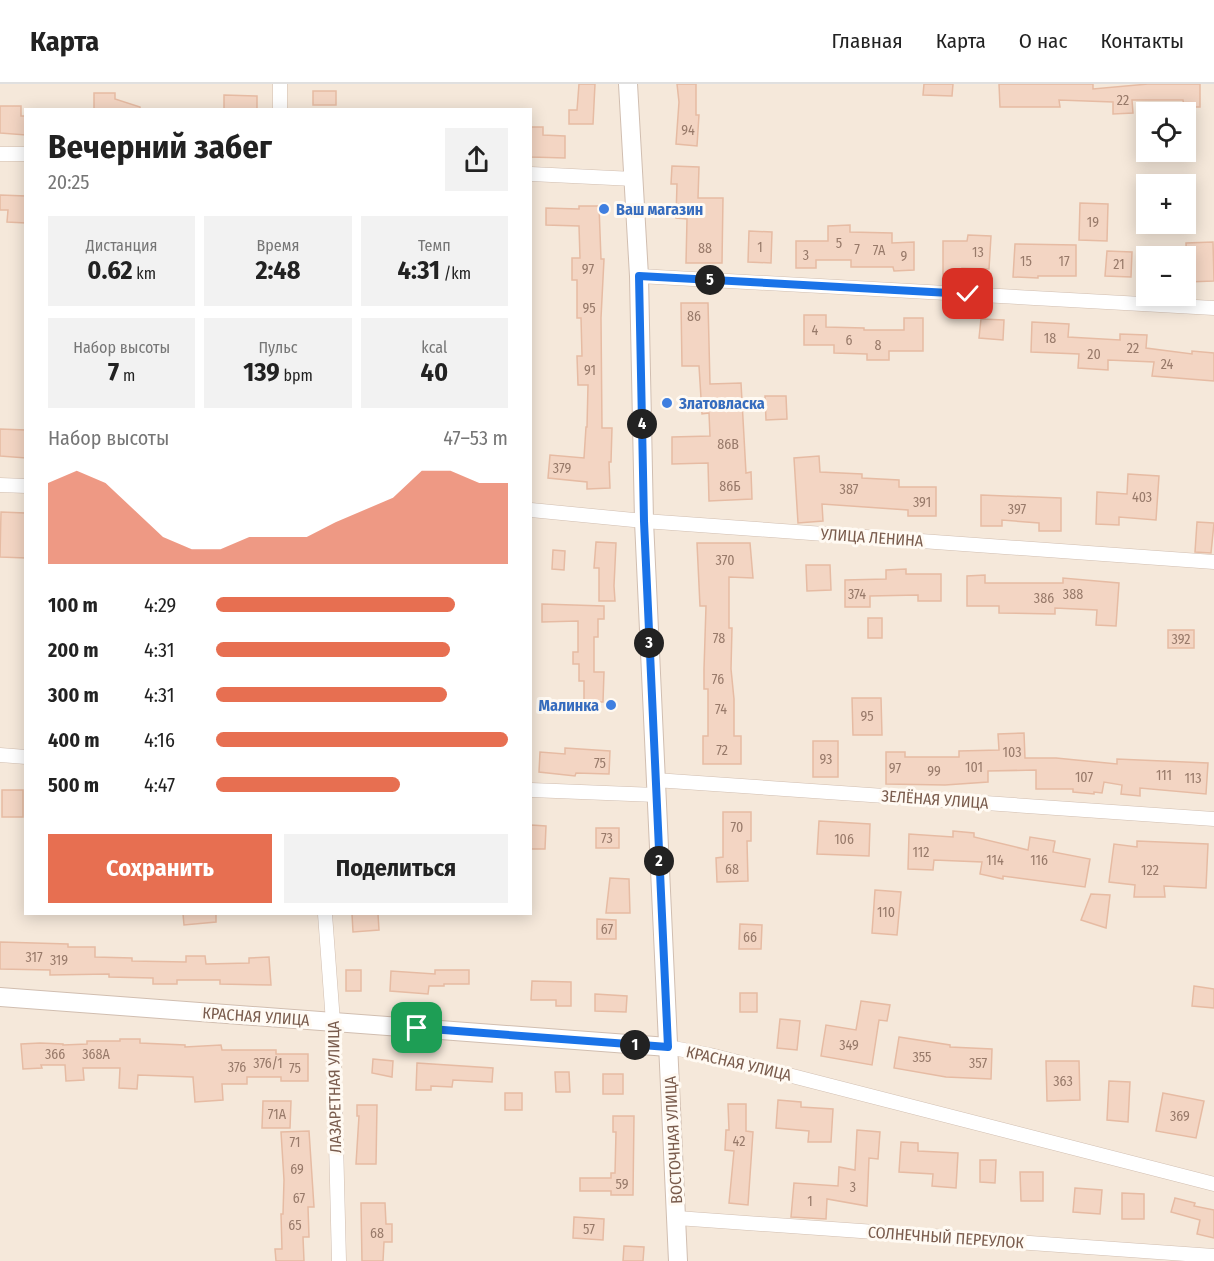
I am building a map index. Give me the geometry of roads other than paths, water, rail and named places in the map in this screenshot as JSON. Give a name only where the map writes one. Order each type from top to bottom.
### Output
[{"type":"street","points":[[280,84],[280,108]]},
{"type":"street","name":"ВОСТОЧНАЯ УЛИЦА","points":[[628,84],[639,276],[644,521],[678,1261]]},
{"type":"street","points":[[0,154],[24,154]]},
{"type":"street","points":[[532,174],[634,179]]},
{"type":"street","points":[[639,276],[1214,308]]},
{"type":"street","points":[[0,484],[24,486]]},
{"type":"street","name":"УЛИЦА ЛЕНИНА","points":[[532,510],[644,521],[1214,562]]},
{"type":"street","points":[[0,755],[24,757]]},
{"type":"street","name":"ЗЕЛЁНАЯ УЛИЦА","points":[[532,790],[656,788],[1214,819]]},
{"type":"street","name":"ЛАЗАРЕТНАЯ УЛИЦА","points":[[326,915],[333,1022],[339,1261]]},
{"type":"street","name":"КРАСНАЯ УЛИЦА","points":[[0,998],[668,1047],[721,1058],[1214,1184]]},
{"type":"street","name":"СОЛНЕЧНЫЙ ПЕРЕУЛОК","points":[[677,1218],[1214,1256]]},
{"type":"place","name":"Ваш магазин","points":[[604,209]]},
{"type":"place","name":"Златовласка","points":[[667,403]]},
{"type":"place","name":"Малинка","points":[[611,705]]}]
